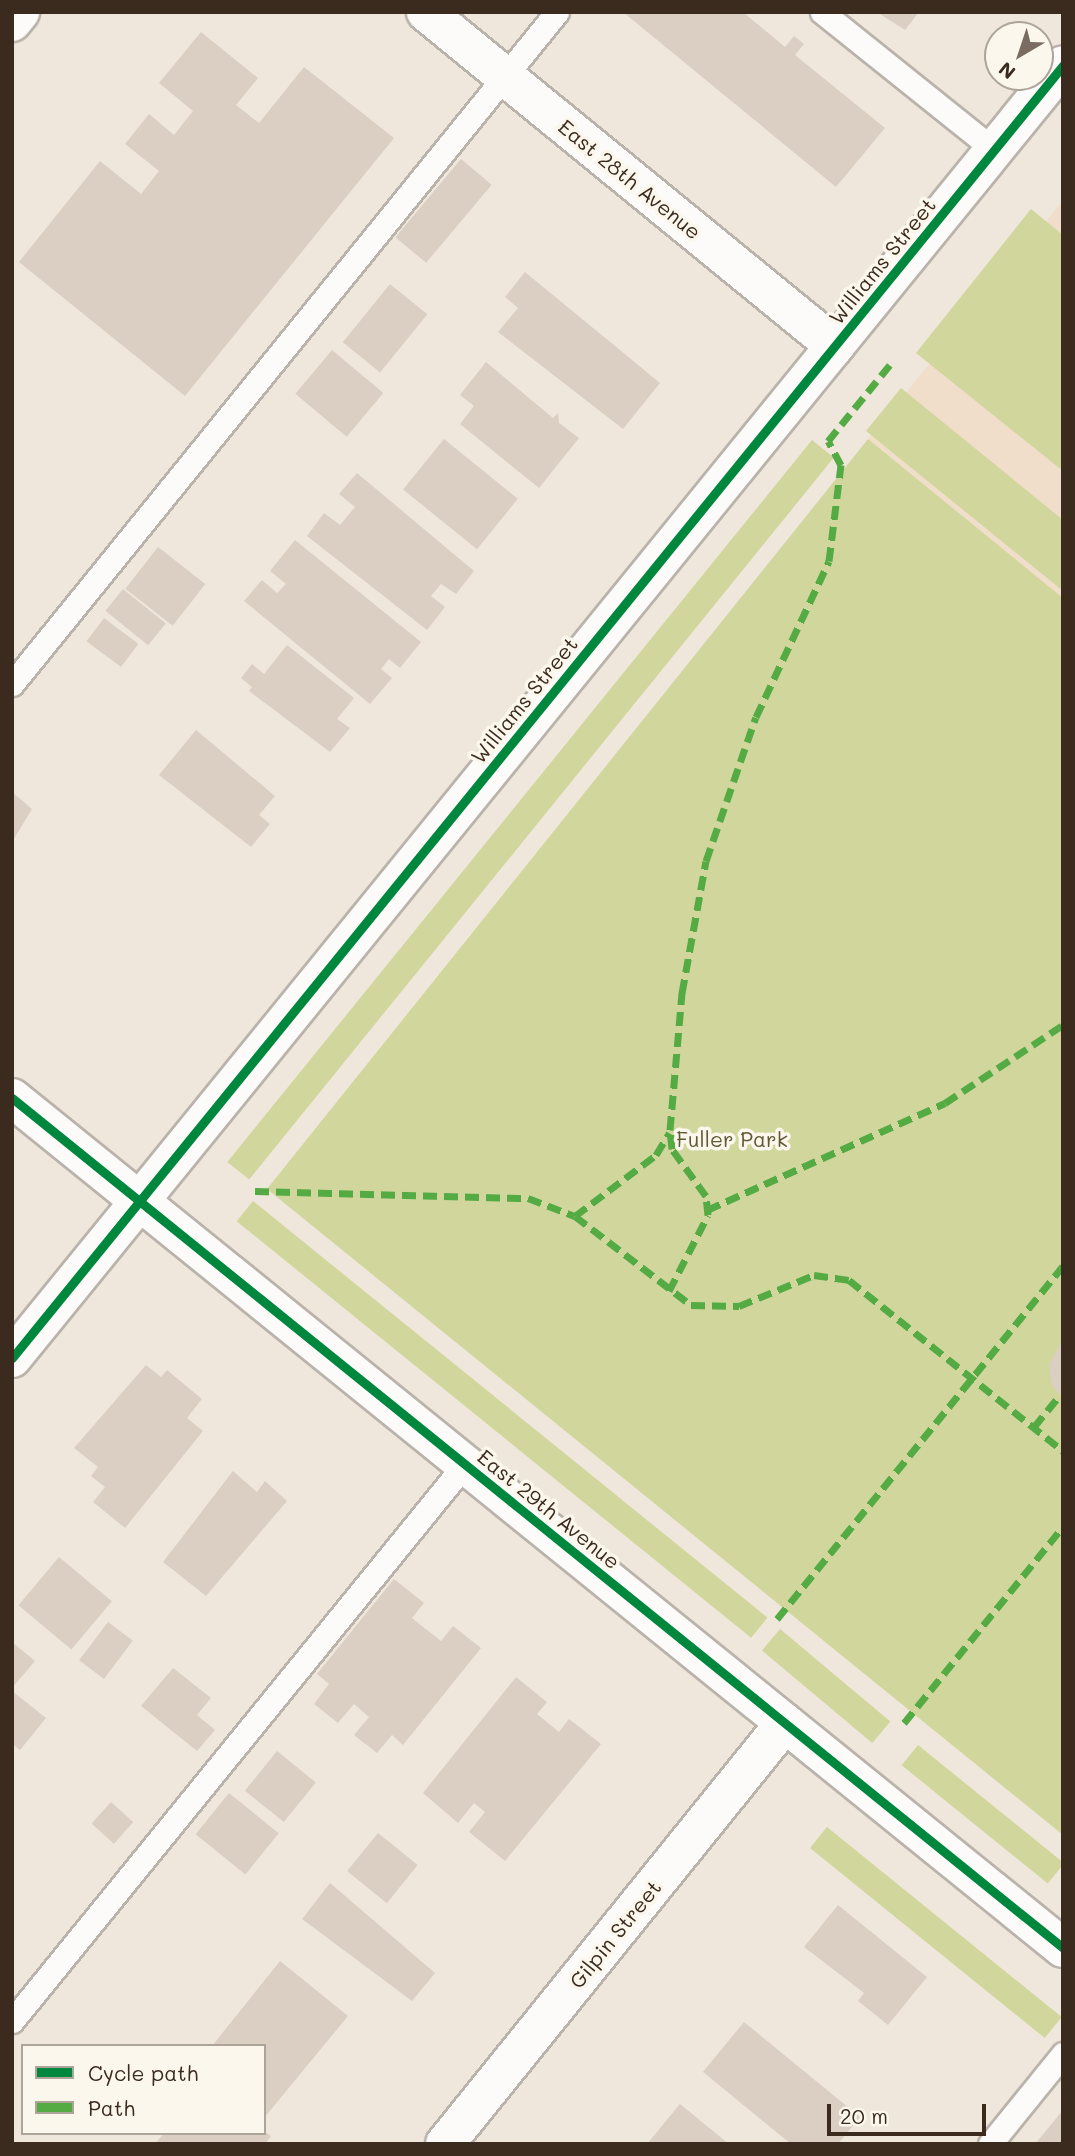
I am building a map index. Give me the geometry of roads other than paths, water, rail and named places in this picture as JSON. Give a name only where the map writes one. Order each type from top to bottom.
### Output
[{"type":"street","points":[[12,22],[20,12]]},
{"type":"street","name":"East 28th Avenue","points":[[426,12],[835,346]]},
{"type":"street","name":"Williams Street","points":[[12,1358],[1063,65]]},
{"type":"street","name":"East 29th Avenue","points":[[12,1098],[1063,1948]]},
{"type":"street","name":"Gilpin Street","points":[[445,2144],[785,1723]]},
{"type":"lane","points":[[12,684],[556,12]]},
{"type":"lane","points":[[822,12],[994,150]]},
{"type":"lane","points":[[12,2021],[465,1464]]},
{"type":"lane","points":[[990,2144],[1063,2054]]},
{"type":"park label","name":"Fuller Park","points":[[732,1139]]}]
